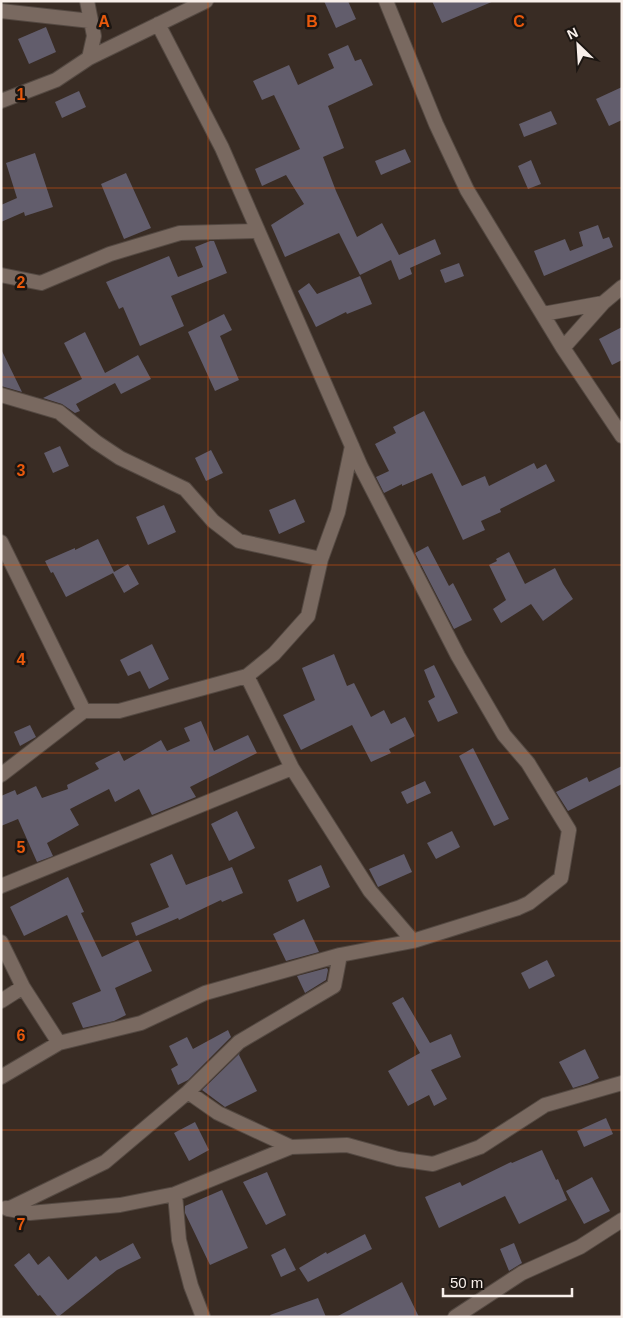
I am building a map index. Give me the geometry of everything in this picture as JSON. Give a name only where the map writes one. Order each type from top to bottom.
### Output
[{"type":"street","points":[[86,1],[94,36],[89,58]]},
{"type":"street","points":[[1,101],[56,80],[89,58],[206,1]]},
{"type":"street","points":[[386,1],[436,124],[467,190],[563,348],[622,436]]},
{"type":"street","points":[[1,11],[91,21]]},
{"type":"street","points":[[1,1077],[59,1043],[141,1023],[205,993],[340,955],[413,941],[518,908],[529,903],[561,878],[569,830],[528,763],[504,735],[458,656],[361,467],[222,148],[158,24]]},
{"type":"street","points":[[1,275],[41,283],[110,254],[180,233],[258,231]]},
{"type":"street","points":[[563,348],[603,303],[622,287]]},
{"type":"street","points":[[543,314],[603,303]]},
{"type":"street","points":[[1,396],[60,412],[96,442],[120,458],[185,489],[213,521],[239,540],[321,559]]},
{"type":"street","points":[[1,775],[84,711],[119,711],[248,676],[274,654],[308,616],[321,559],[338,512],[352,446]]},
{"type":"street","points":[[1,542],[84,711]]},
{"type":"street","points":[[248,676],[292,768],[370,892],[413,941]]},
{"type":"street","points":[[1,886],[292,768]]},
{"type":"street","points":[[1,942],[23,987],[59,1043]]},
{"type":"street","points":[[5,1208],[105,1162],[188,1092],[239,1042],[334,986],[340,955]]},
{"type":"street","points":[[1,1001],[23,987]]},
{"type":"street","points":[[5,1208],[30,1213],[120,1205],[174,1194],[290,1147],[346,1145],[398,1160],[433,1164],[480,1147],[545,1105],[622,1083]]},
{"type":"street","points":[[188,1092],[218,1112],[290,1147]]},
{"type":"street","points":[[174,1194],[179,1240],[191,1286],[203,1317]]},
{"type":"street","points":[[455,1317],[522,1273],[580,1247],[622,1220]]},
{"type":"building","points":[[324,1],[348,1],[356,19],[336,28]]},
{"type":"building","points":[[432,1],[494,1],[442,23]]},
{"type":"building","points":[[46,27],[56,52],[29,64],[18,39]]},
{"type":"building","points":[[348,45],[355,61],[361,59],[373,85],[328,106],[344,148],[323,157],[357,237],[382,223],[399,255],[435,239],[441,254],[410,268],[412,274],[399,280],[391,260],[360,275],[339,233],[285,257],[271,225],[304,204],[286,175],[262,186],[255,169],[300,149],[274,95],[262,100],[253,81],[289,65],[298,85],[334,68],[328,54]]},
{"type":"building","points":[[622,87],[622,120],[609,126],[596,99]]},
{"type":"building","points":[[79,91],[86,107],[62,118],[55,102]]},
{"type":"building","points":[[551,111],[557,124],[524,137],[519,124]]},
{"type":"building","points":[[405,149],[411,162],[381,175],[375,161]]},
{"type":"building","points":[[35,153],[53,207],[25,216],[24,212],[1,222],[1,205],[17,198],[6,163]]},
{"type":"building","points":[[531,160],[541,184],[528,189],[518,166]]},
{"type":"building","points":[[126,173],[151,228],[124,239],[101,184]]},
{"type":"building","points":[[598,225],[603,239],[609,237],[613,247],[544,276],[534,251],[565,239],[570,251],[583,246],[579,232]]},
{"type":"building","points":[[214,241],[227,273],[171,296],[184,326],[140,346],[123,307],[119,309],[106,282],[169,256],[178,277],[203,267],[195,247]]},
{"type":"building","points":[[459,263],[464,276],[445,283],[440,270]]},
{"type":"building","points":[[360,276],[372,304],[347,314],[346,312],[316,327],[298,291],[309,283],[317,294]]},
{"type":"building","points":[[224,314],[232,330],[220,336],[239,380],[215,391],[188,332]]},
{"type":"building","points":[[622,327],[622,360],[612,365],[599,339]]},
{"type":"building","points":[[85,332],[105,373],[138,355],[151,379],[121,394],[115,383],[76,404],[80,411],[75,413],[62,404],[43,398],[82,379],[64,343]]},
{"type":"building","points":[[1,349],[22,392],[1,386]]},
{"type":"building","points":[[424,411],[462,486],[485,476],[489,486],[534,463],[537,469],[546,464],[555,481],[500,509],[501,512],[481,521],[485,530],[463,540],[432,473],[384,493],[376,477],[389,471],[375,444],[396,433],[393,427]]},
{"type":"building","points":[[60,446],[69,466],[53,473],[44,453]]},
{"type":"building","points":[[211,450],[223,473],[206,481],[195,458]]},
{"type":"building","points":[[295,499],[305,522],[279,534],[269,510]]},
{"type":"building","points":[[164,505],[176,532],[148,545],[136,517]]},
{"type":"building","points":[[98,539],[114,572],[128,564],[139,584],[124,593],[113,573],[66,597],[45,561]]},
{"type":"building","points":[[428,546],[449,586],[453,583],[472,620],[454,629],[415,553]]},
{"type":"building","points":[[509,552],[525,584],[555,568],[573,599],[543,621],[531,604],[501,623],[493,609],[506,600],[489,565]]},
{"type":"building","points":[[152,644],[169,679],[149,689],[140,671],[128,676],[120,660]]},
{"type":"building","points":[[334,654],[347,686],[354,683],[371,717],[384,710],[391,724],[405,717],[415,736],[389,749],[391,753],[371,762],[352,725],[301,750],[283,715],[315,700],[302,668]]},
{"type":"building","points":[[434,665],[458,713],[438,722],[428,701],[435,697],[424,670]]},
{"type":"building","points":[[201,721],[214,751],[248,735],[257,753],[190,787],[196,797],[152,815],[139,789],[115,802],[109,789],[70,809],[79,825],[47,843],[53,856],[37,862],[18,819],[1,826],[1,796],[15,790],[17,795],[36,786],[42,798],[68,789],[67,785],[99,769],[95,763],[119,751],[124,761],[161,740],[167,751],[190,741],[184,728]]},
{"type":"building","points":[[30,725],[36,737],[20,746],[14,732]]},
{"type":"building","points":[[473,748],[509,819],[494,826],[459,756]]},
{"type":"building","points":[[622,766],[622,784],[568,811],[556,792],[587,777],[589,782]]},
{"type":"building","points":[[425,781],[431,793],[407,804],[401,792]]},
{"type":"building","points":[[237,811],[255,848],[229,861],[211,824]]},
{"type":"building","points":[[452,831],[460,847],[436,859],[427,843]]},
{"type":"building","points":[[172,854],[186,885],[232,867],[243,893],[222,902],[221,900],[179,920],[178,918],[136,936],[131,923],[169,907],[150,864]]},
{"type":"building","points":[[404,854],[412,872],[378,887],[369,869]]},
{"type":"building","points":[[321,865],[330,887],[297,902],[288,880]]},
{"type":"building","points":[[68,877],[84,912],[81,913],[102,957],[138,940],[152,971],[115,988],[126,1015],[114,1021],[83,1028],[72,1003],[101,991],[67,915],[24,936],[10,907]]},
{"type":"building","points":[[304,919],[319,952],[286,961],[273,934]]},
{"type":"building","points":[[547,960],[555,976],[529,989],[521,973]]},
{"type":"building","points":[[327,968],[326,980],[305,993],[297,976]]},
{"type":"building","points":[[403,997],[430,1043],[451,1034],[461,1057],[431,1070],[447,1099],[434,1106],[429,1095],[408,1106],[388,1071],[420,1053],[392,1003]]},
{"type":"building","points":[[228,1030],[231,1037],[188,1080],[178,1085],[171,1069],[178,1065],[169,1046],[187,1037],[193,1049]]},
{"type":"building","points":[[585,1049],[599,1078],[573,1088],[559,1062]]},
{"type":"building","points":[[240,1053],[239,1055],[257,1091],[225,1107],[202,1090]]},
{"type":"building","points":[[606,1118],[613,1134],[584,1147],[577,1131]]},
{"type":"building","points":[[195,1122],[209,1150],[189,1161],[174,1133]]},
{"type":"building","points":[[542,1150],[567,1200],[519,1224],[505,1196],[439,1228],[425,1197],[460,1182],[462,1186],[511,1162]]},
{"type":"building","points":[[267,1172],[286,1215],[266,1225],[243,1182]]},
{"type":"building","points":[[592,1177],[610,1211],[584,1224],[566,1191]]},
{"type":"building","points":[[222,1190],[248,1248],[210,1265],[185,1213],[185,1206]]},
{"type":"building","points":[[365,1234],[372,1249],[308,1282],[299,1268],[326,1252],[327,1254]]},
{"type":"building","points":[[133,1243],[141,1258],[117,1270],[58,1317],[40,1295],[38,1296],[14,1265],[29,1253],[38,1265],[49,1256],[68,1280],[96,1256],[100,1261]]},
{"type":"building","points":[[514,1243],[522,1263],[509,1271],[500,1249]]},
{"type":"building","points":[[285,1248],[296,1270],[281,1277],[271,1255]]},
{"type":"building","points":[[402,1282],[419,1317],[336,1317],[397,1285]]},
{"type":"building","points":[[318,1298],[326,1317],[271,1317],[270,1315]]}]
